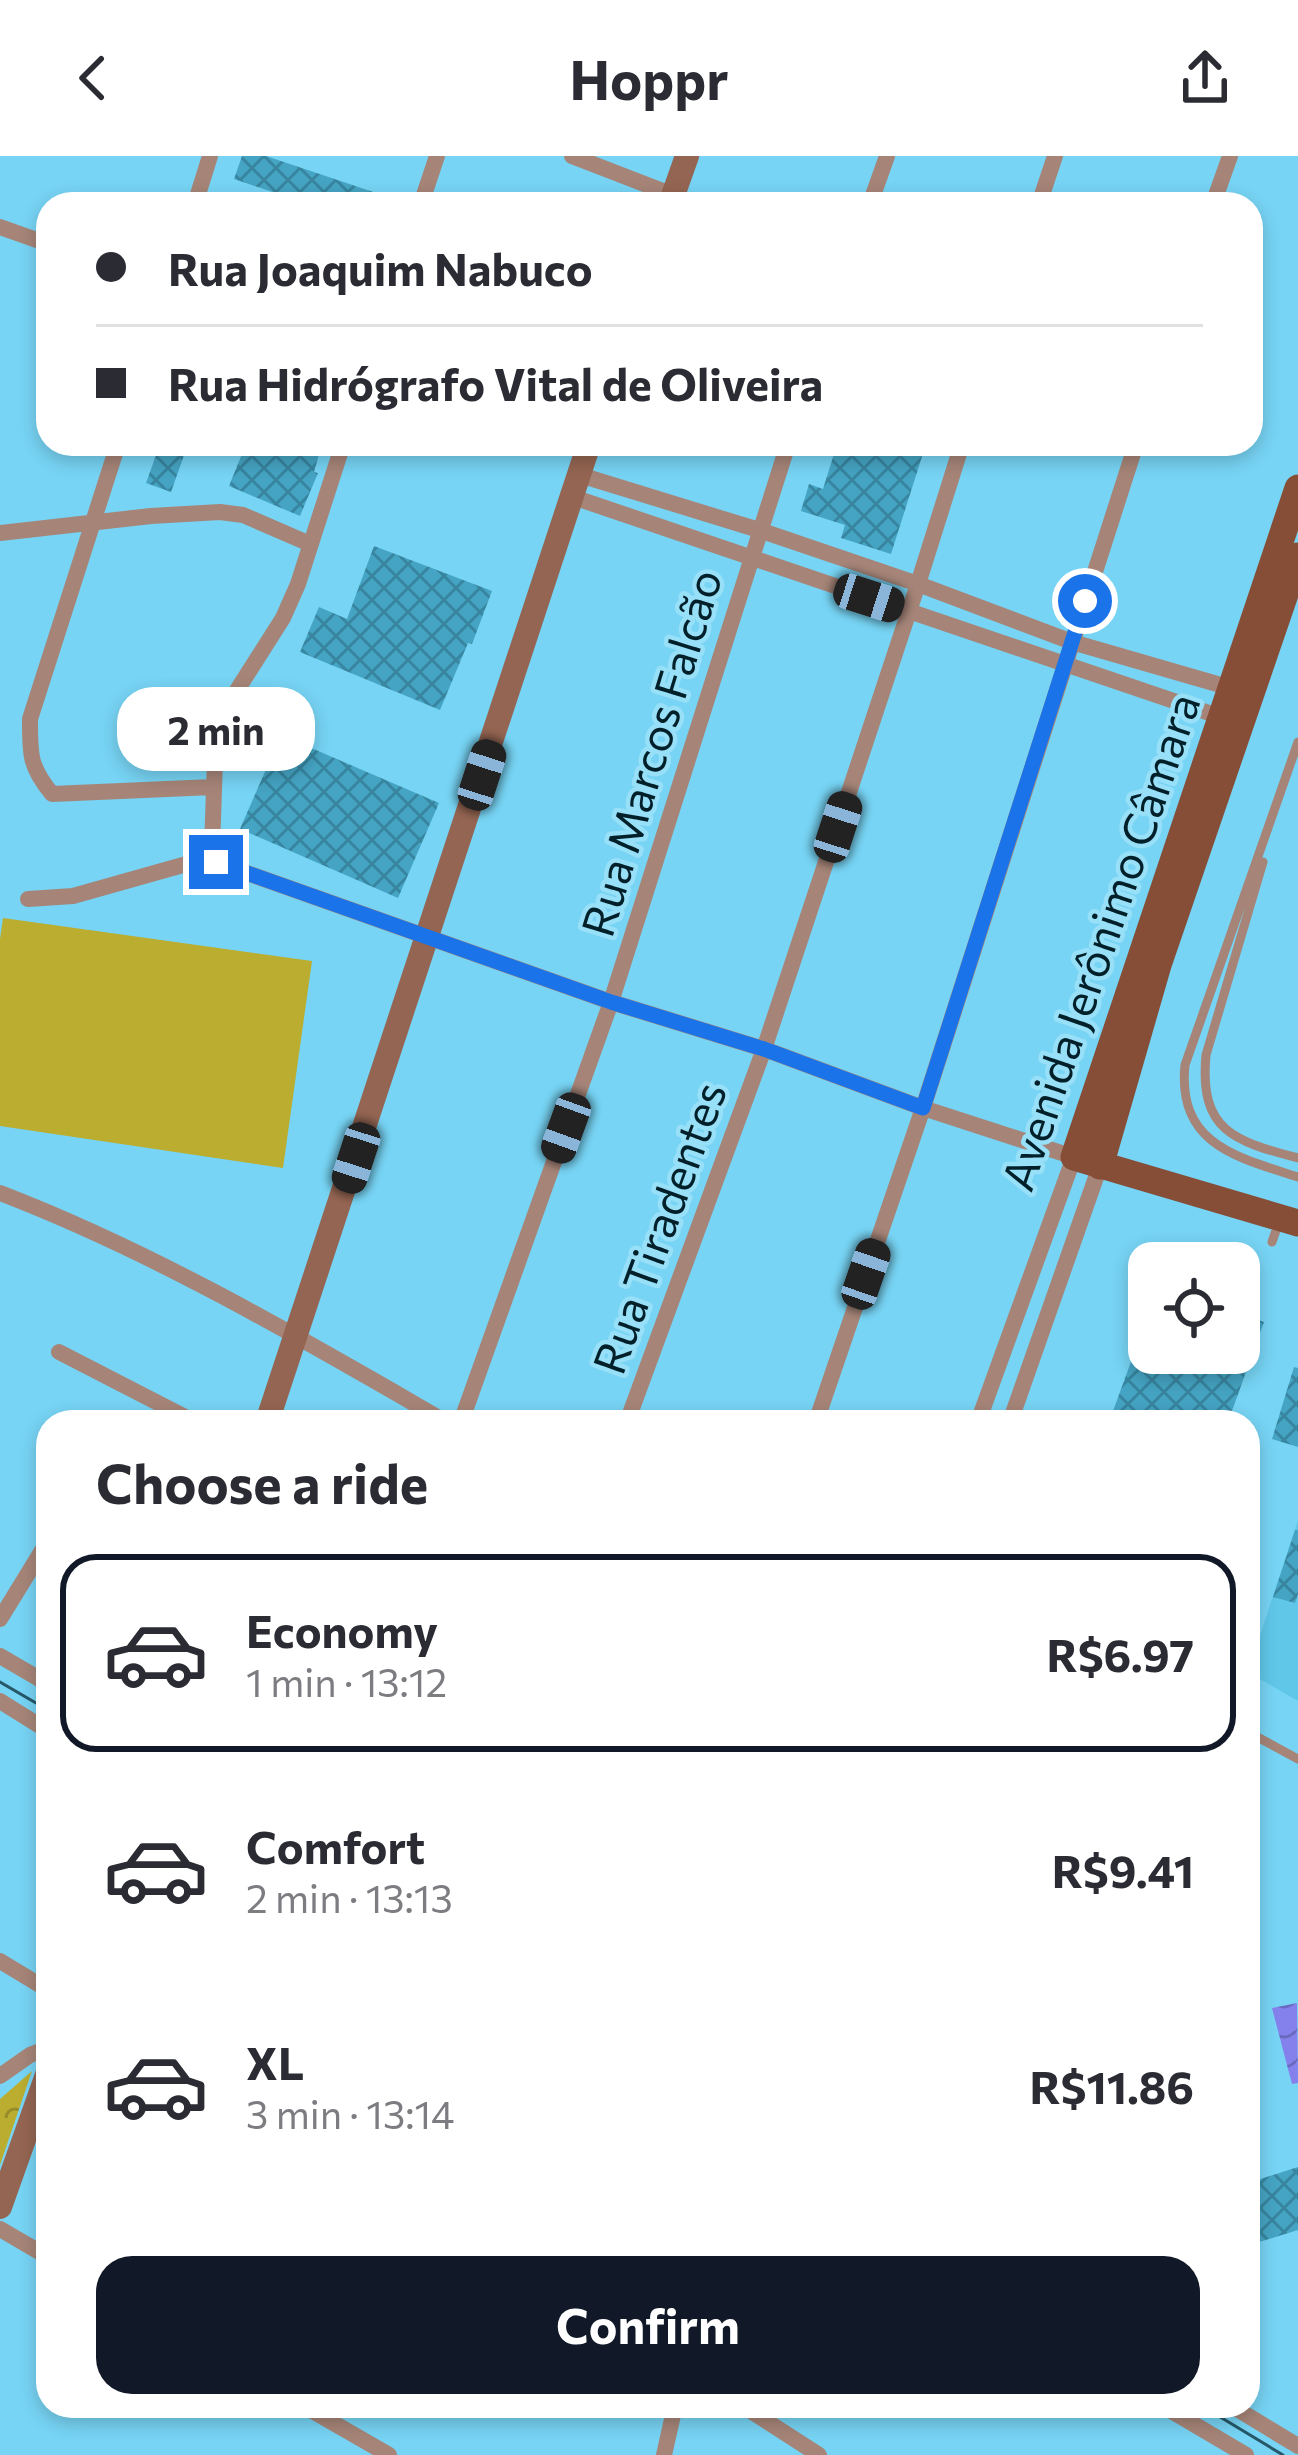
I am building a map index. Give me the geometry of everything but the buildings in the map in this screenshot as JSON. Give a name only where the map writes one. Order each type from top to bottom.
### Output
[{"type":"main road","points":[[674,192],[687,156]]},
{"type":"main road","points":[[271,1410],[585,456]]},
{"type":"main road","name":"Avenida Jerônimo Câmara","points":[[1087,1161],[1221,717],[1298,488]]},
{"type":"main road","name":"Avenida Jerônimo Câmara","points":[[1087,1161],[1298,556]]},
{"type":"main road","points":[[1087,1161],[1283,1228]]},
{"type":"main road","points":[[0,2207],[36,2106]]},
{"type":"street","points":[[199,192],[210,156]]},
{"type":"street","points":[[425,192],[437,156]]},
{"type":"street","points":[[572,156],[653,192]]},
{"type":"street","points":[[874,192],[887,156]]},
{"type":"street","points":[[1044,192],[1055,156]]},
{"type":"street","points":[[1217,192],[1230,156]]},
{"type":"street","points":[[0,227],[36,240]]},
{"type":"street","points":[[114,456],[30,719],[30,757],[52,794],[213,788]]},
{"type":"street","points":[[216,862],[213,788],[227,706],[283,618],[339,456]]},
{"type":"street","name":"Rua Marcos Falcão","points":[[465,1410],[611,1002],[784,456]]},
{"type":"street","name":"Rua Tiradentes","points":[[631,1410],[764,1049],[958,456]]},
{"type":"street","points":[[820,1410],[923,1108],[1132,456]]},
{"type":"street","points":[[576,486],[759,530],[1072,642],[1231,688]]},
{"type":"street","points":[[576,486],[751,558],[1221,717]]},
{"type":"street","points":[[0,532],[220,512],[243,515],[310,544]]},
{"type":"street","points":[[28,899],[73,896],[183,865],[216,862],[611,1002],[764,1049],[923,1108],[1087,1161]]},
{"type":"street","name":"Avenida Jerônimo Câmara","points":[[983,1410],[1087,1161]]},
{"type":"street","name":"Avenida Jerônimo Câmara","points":[[1014,1410],[1087,1161]]},
{"type":"street","points":[[0,1193],[74,1222],[297,1336],[425,1410]]},
{"type":"street","points":[[59,1352],[172,1410]]},
{"type":"street","points":[[0,1619],[36,1560]]},
{"type":"street","points":[[0,1656],[36,1677]]},
{"type":"street","points":[[0,1701],[36,1724]]},
{"type":"street","points":[[0,1960],[36,1982]]},
{"type":"street","points":[[0,2076],[36,2053]]},
{"type":"street","points":[[0,2229],[36,2250]]},
{"type":"street","points":[[325,2418],[389,2455]]},
{"type":"street","points":[[664,2455],[672,2418]]},
{"type":"street","points":[[762,2418],[819,2455]]},
{"type":"street","points":[[1183,2418],[1246,2455]]},
{"type":"street","points":[[1252,2418],[1298,2446]]},
{"type":"lane","points":[[1298,744],[1211,1037],[1204,1083],[1219,1122],[1239,1140],[1298,1158]]},
{"type":"lane","points":[[1298,744],[1185,1065],[1183,1083],[1188,1111],[1220,1149],[1298,1177]]},
{"type":"lane","points":[[1260,1738],[1298,1759]]},
{"type":"shaded area","points":[[1298,1520],[1298,1701],[1260,1679],[1260,1636]]},
{"type":"green space","points":[[3,918],[312,961],[283,1168],[0,1126]]},
{"type":"green space","points":[[32,2071],[0,2165],[0,2099]]},
{"type":"water","points":[[1297,2003],[1298,2083],[1292,2084],[1272,2008]]},
{"type":"tram line","points":[[0,1682],[36,1703]]},
{"type":"tram line","points":[[1222,2418],[1283,2455]]},
{"type":"route","points":[[216,862],[923,1108],[1085,601]]}]
